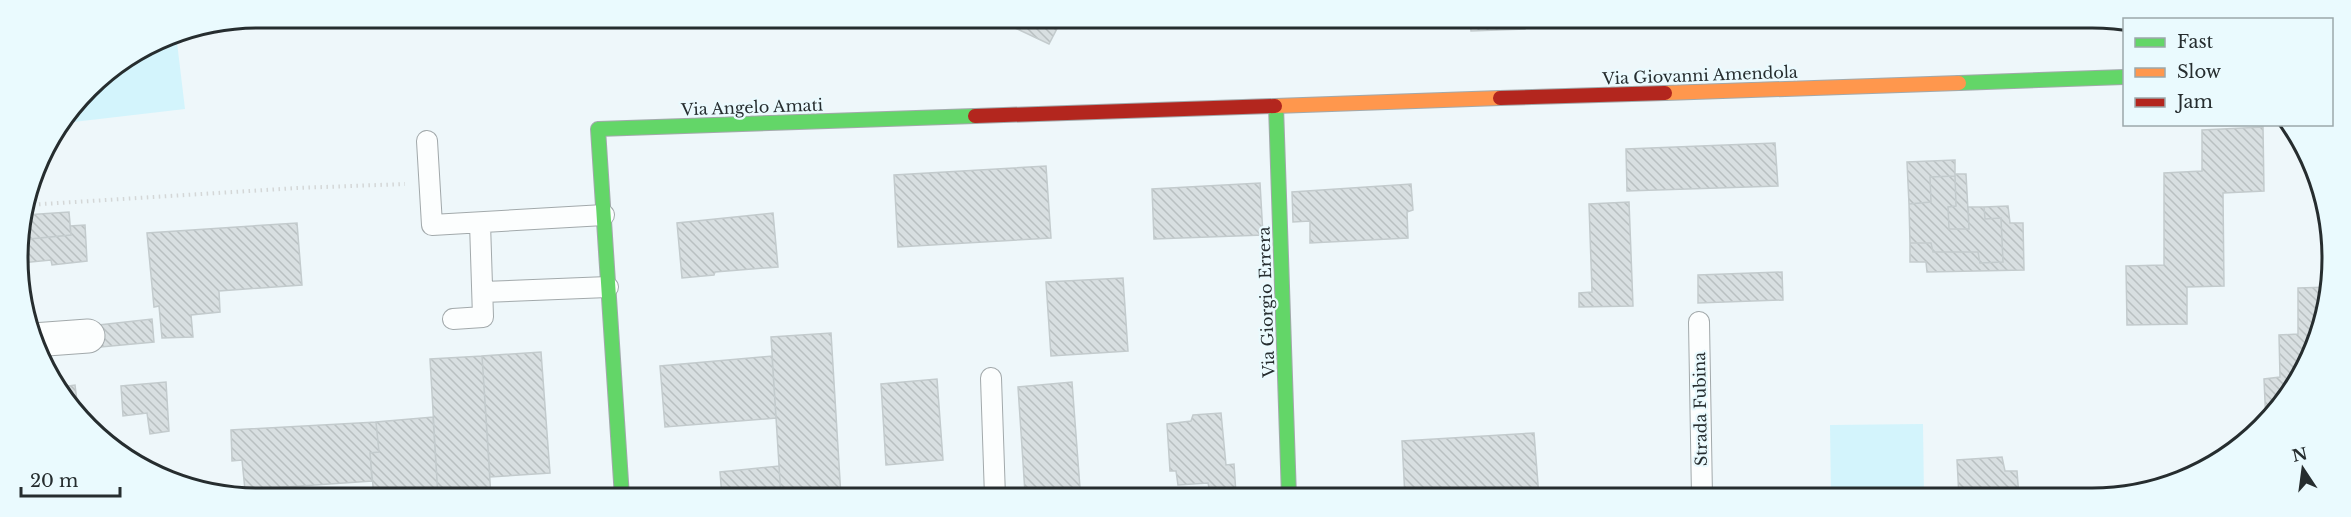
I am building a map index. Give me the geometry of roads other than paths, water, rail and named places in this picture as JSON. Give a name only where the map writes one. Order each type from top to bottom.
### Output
[{"type":"street","name":"Via Giovanni Amendola","points":[[1276,106],[2123,77]]},
{"type":"street","name":"Via Angelo Amati","points":[[621,488],[598,129],[1276,106]]},
{"type":"street","name":"Via Giorgio Errera","points":[[1276,106],[1289,488]]},
{"type":"street","points":[[43,339],[88,336]]},
{"type":"lane","points":[[427,141],[432,225],[604,215]]},
{"type":"lane","points":[[453,319],[483,317],[480,223]]},
{"type":"lane","points":[[483,292],[608,287]]},
{"type":"lane","name":"Strada Fubina","points":[[1699,322],[1702,488]]},
{"type":"lane","points":[[991,378],[995,488]]}]
